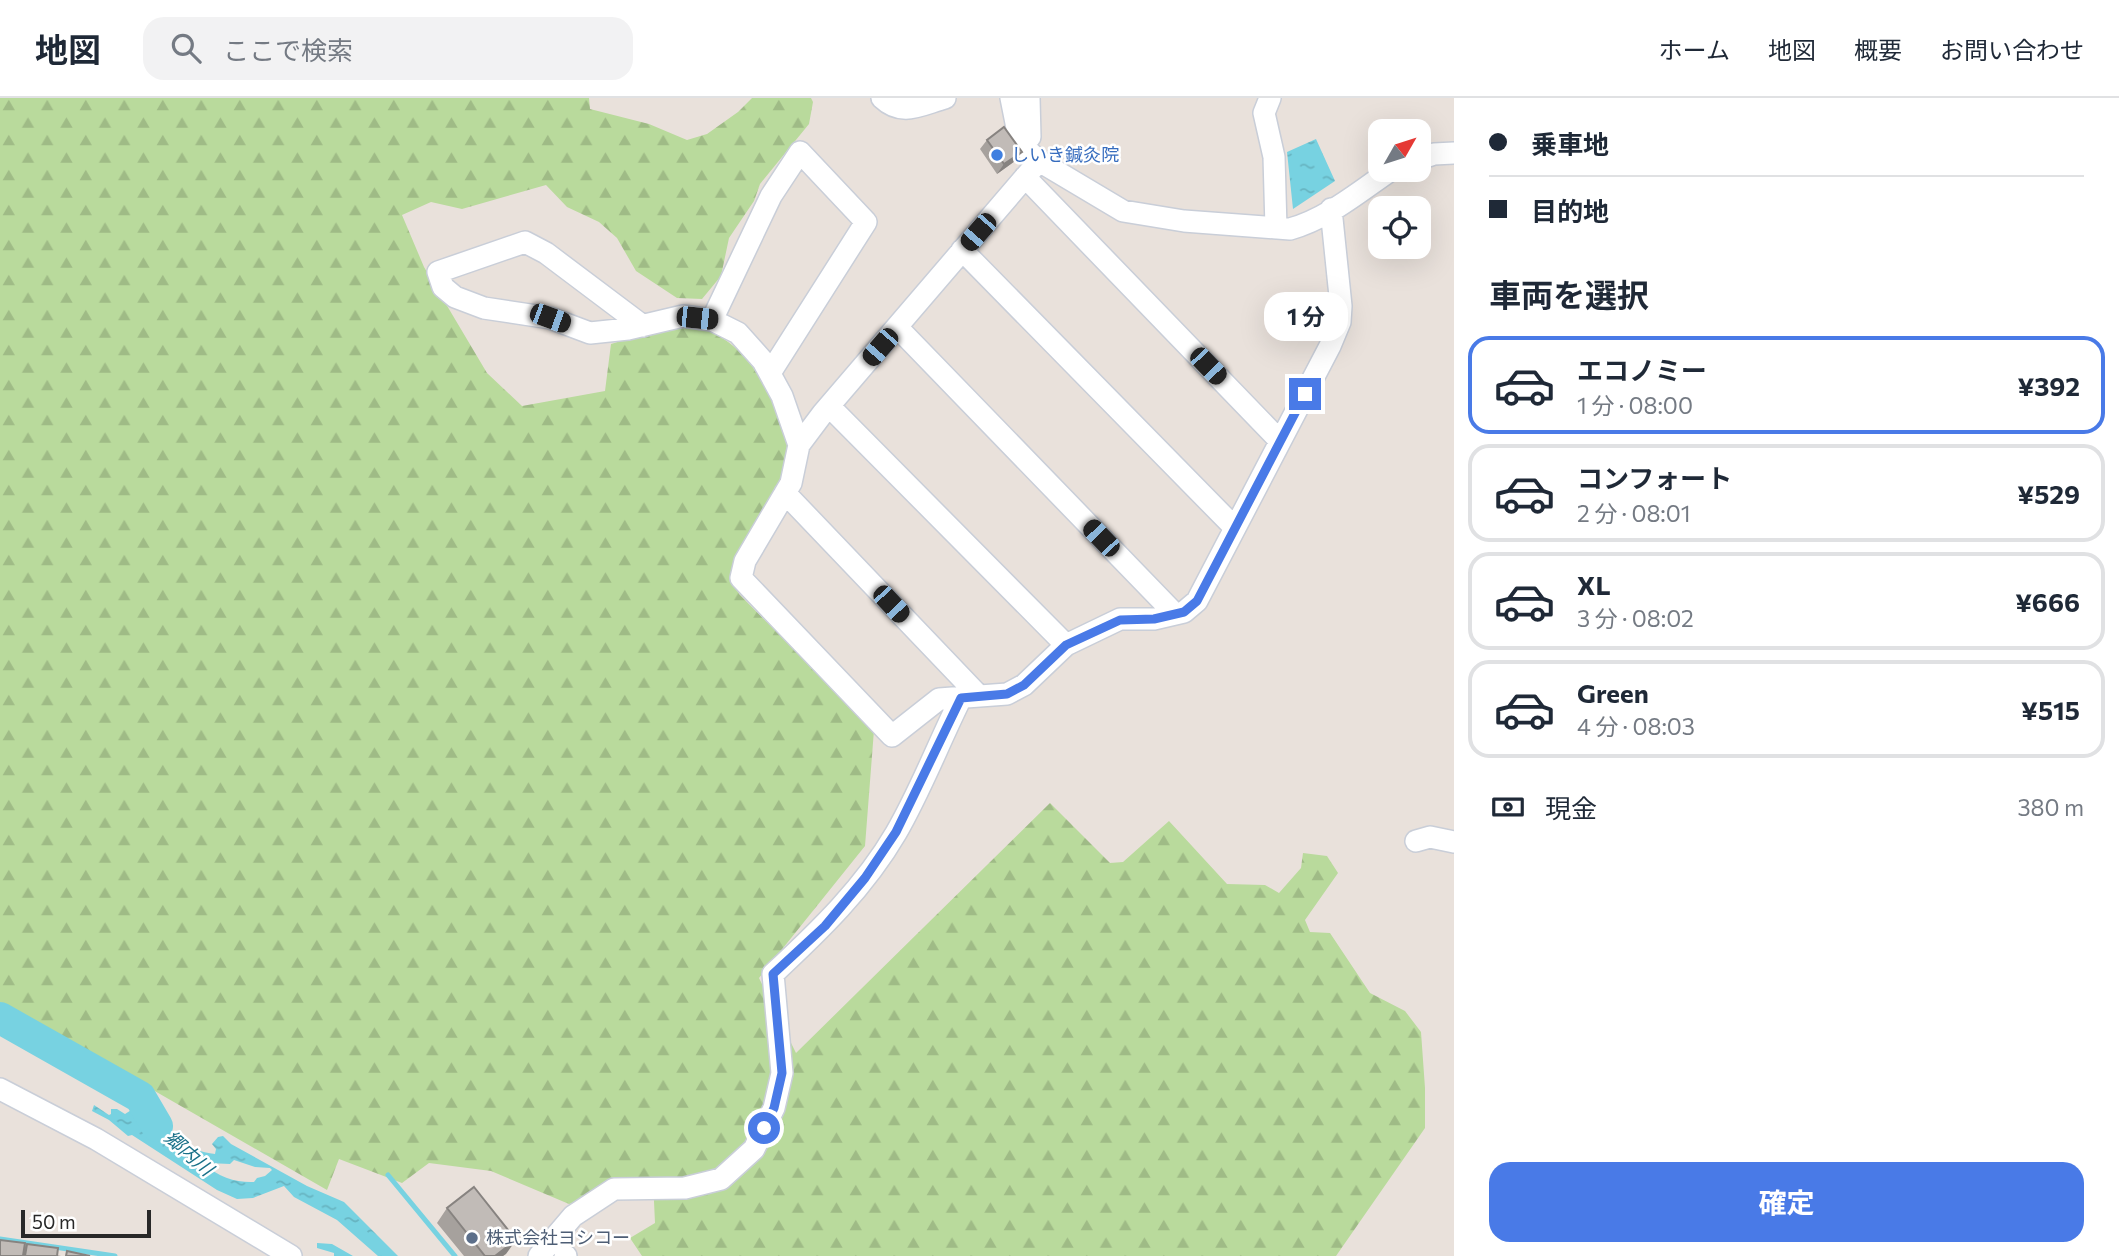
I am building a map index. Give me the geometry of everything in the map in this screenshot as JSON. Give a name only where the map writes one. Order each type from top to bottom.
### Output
[{"type":"street","points":[[882,98],[889,105],[901,110],[944,98]]},
{"type":"street","points":[[1011,98],[1020,144],[1035,157],[1123,211],[1184,221],[1290,229],[1304,225],[1373,182]]},
{"type":"street","points":[[1029,98],[1035,157],[1025,177],[829,406],[799,445],[791,483],[745,561],[741,578],[892,736],[939,699],[1007,694],[1024,685],[1066,645],[1120,620],[1154,619],[1184,612],[1197,601],[1340,322],[1341,306],[1331,209]]},
{"type":"street","points":[[1270,98],[1264,113],[1274,157],[1276,228]]},
{"type":"street","points":[[712,320],[771,196],[800,152],[866,222],[770,373]]},
{"type":"street","points":[[1432,155],[1454,153]]},
{"type":"street","points":[[1025,177],[1280,441]]},
{"type":"street","points":[[643,326],[546,253],[525,242],[438,272],[443,287],[455,297],[484,308],[550,318],[590,333],[643,326],[683,316],[712,320],[738,333],[763,361],[782,396],[799,445]]},
{"type":"street","points":[[962,250],[1235,528]]},
{"type":"street","points":[[897,327],[1175,614]]},
{"type":"street","points":[[829,406],[1066,645]]},
{"type":"street","points":[[785,493],[970,697]]},
{"type":"street","points":[[539,1256],[573,1216],[614,1189],[685,1188],[721,1179],[754,1149],[774,1108],[782,1073],[773,974],[825,926],[865,878],[896,832],[970,697]]},
{"type":"street","points":[[1416,841],[1430,837],[1454,842]]},
{"type":"street","points":[[0,1088],[96,1139],[292,1256]]},
{"type":"green space","points":[[0,98],[589,98],[590,109],[649,124],[687,140],[707,134],[738,112],[752,98],[811,98],[813,102],[809,124],[760,184],[754,201],[729,238],[721,276],[702,299],[677,298],[636,271],[617,238],[599,222],[567,207],[546,185],[462,209],[431,202],[402,215],[424,267],[487,373],[522,406],[605,391],[611,344],[673,326],[706,330],[732,345],[754,368],[777,410],[788,442],[786,472],[774,503],[731,577],[739,594],[874,730],[865,846],[759,978],[796,1053],[1050,803],[1110,863],[1123,862],[1169,821],[1227,884],[1265,885],[1279,893],[1301,868],[1303,853],[1327,856],[1338,873],[1305,920],[1310,932],[1330,933],[1370,993],[1405,1011],[1421,1032],[1425,1088],[1425,1128],[1336,1256],[642,1256],[630,1238],[655,1223],[653,1180],[569,1204],[491,1171],[429,1163],[402,1183],[339,1159],[327,1190],[0,1002]]},
{"type":"water","points":[[1316,139],[1335,181],[1293,209],[1287,152]]},
{"type":"water","points":[[132,1091],[149,1100],[164,1129],[194,1149],[215,1154],[216,1149],[212,1144],[218,1137],[223,1136],[231,1144],[307,1186],[344,1202],[398,1256],[378,1256],[337,1220],[294,1197],[284,1186],[253,1198],[237,1199],[217,1190],[92,1111],[94,1105],[109,1115],[111,1109],[125,1114],[136,1107]],"holes":[[[234,1160],[272,1170],[254,1182],[248,1182],[222,1176],[206,1165],[230,1164]]]},
{"type":"water","points":[[317,1243],[332,1244],[353,1256],[334,1256],[334,1253],[317,1248]]},
{"type":"building","points":[[1004,127],[1022,152],[1004,164],[987,140]]},
{"type":"building","points":[[474,1187],[516,1240],[495,1256],[485,1256],[447,1208]]},
{"type":"building","points":[[0,1240],[25,1243],[23,1256],[0,1256]]},
{"type":"building","points":[[27,1244],[58,1248],[57,1256],[25,1256]]},
{"type":"building","points":[[67,1251],[90,1256],[66,1256]]},
{"type":"waterway","name":"郷内川","points":[[0,1018],[140,1097],[157,1126]]},
{"type":"waterway","points":[[388,1175],[455,1256]]},
{"type":"waterway","points":[[0,1239],[115,1256]]},
{"type":"place","name":"しいき鍼灸院","points":[[997,155]]},
{"type":"place","name":"株式会社ヨシコー","points":[[472,1238]]},
{"type":"route","points":[[764,1128],[774,1108],[782,1073],[773,974],[825,926],[865,878],[896,832],[961,698],[1007,694],[1024,685],[1066,645],[1120,620],[1154,619],[1184,612],[1197,601],[1305,394]]}]
